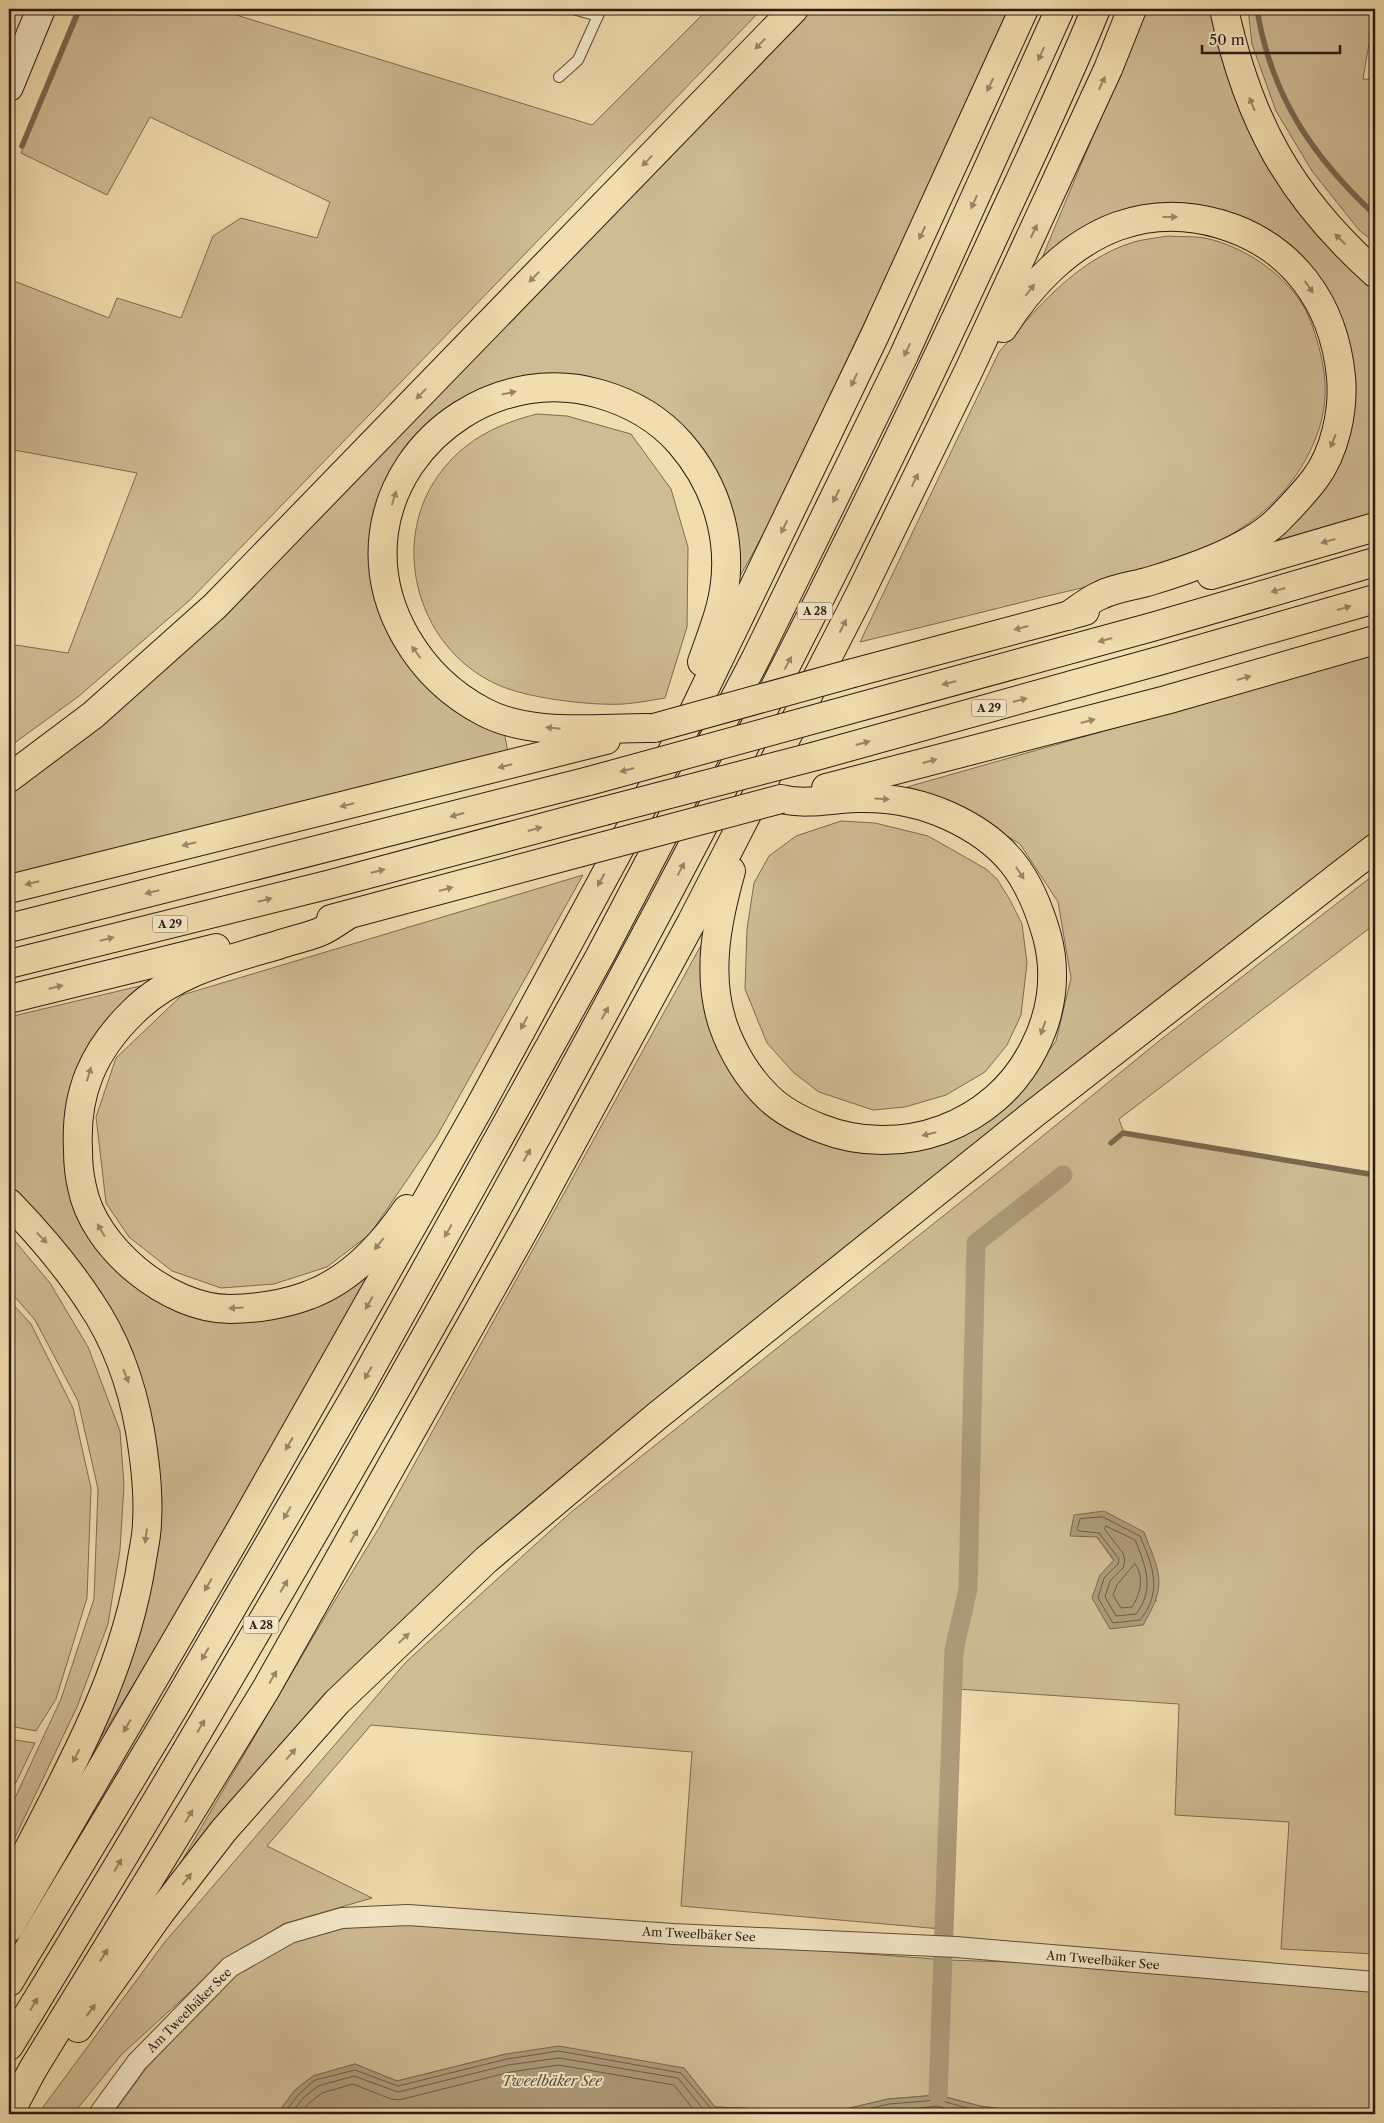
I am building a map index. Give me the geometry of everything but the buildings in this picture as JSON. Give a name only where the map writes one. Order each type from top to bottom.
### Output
[{"type":"highway","points":[[9,778],[93,715],[215,606],[794,9]]},
{"type":"highway","points":[[9,1928],[244,1523],[479,1108],[692,715],[866,354],[1024,9]]},
{"type":"highway","name":"A 28","points":[[9,1982],[173,1709],[361,1386],[600,956],[756,658],[896,373],[1060,9]]},
{"type":"highway","name":"A 28","points":[[9,2046],[105,1889],[298,1561],[504,1198],[627,973],[856,531],[944,346],[1071,70],[1096,9]]},
{"type":"highway","points":[[13,2108],[33,2069],[266,1690],[345,1552],[536,1209],[742,826],[859,596],[968,370],[1108,69],[1132,9]]},
{"type":"highway","points":[[1224,9],[1242,79],[1258,119],[1273,149],[1311,206],[1334,234],[1375,273]]},
{"type":"highway","points":[[968,370],[997,339],[1014,310],[1037,281],[1080,245],[1116,227],[1141,220],[1162,217],[1203,219],[1241,230],[1262,241],[1299,273],[1317,298],[1329,322],[1339,355],[1343,398],[1335,436],[1315,479],[1275,523],[1234,550],[1192,568],[1101,595],[1068,616]]},
{"type":"highway","points":[[654,728],[606,727],[572,730],[539,727],[484,712],[453,691],[426,666],[403,635],[389,602],[383,569],[384,532],[396,491],[421,450],[445,426],[475,406],[494,397],[535,388],[557,386],[585,389],[632,405],[650,416],[671,433],[702,471],[720,511],[725,569],[721,607],[697,677],[692,715]]},
{"type":"highway","points":[[9,889],[654,728],[1068,616],[1375,527]]},
{"type":"highway","points":[[9,928],[589,781],[1152,627],[1375,562]]},
{"type":"highway","name":"A 29","points":[[9,964],[330,884],[816,756],[1375,599]]},
{"type":"highway","points":[[9,998],[348,915],[781,799],[1166,700],[1375,640]]},
{"type":"highway","points":[[742,826],[743,846],[731,872],[722,905],[714,954],[716,992],[723,1023],[734,1051],[751,1077],[768,1098],[802,1121],[834,1134],[859,1139],[896,1141],[934,1134],[963,1122],[1005,1090],[1026,1065],[1044,1029],[1053,987],[1050,948],[1040,912],[1026,883],[1010,858],[982,832],[947,815],[909,802],[885,798],[858,798],[798,803],[781,799]]},
{"type":"highway","points":[[13,2108],[44,2076],[160,1913],[230,1823],[337,1702],[486,1560],[672,1403],[1036,1112],[1375,848]]},
{"type":"highway","points":[[348,915],[323,930],[205,966],[167,986],[141,1006],[111,1035],[92,1064],[80,1101],[77,1130],[82,1188],[92,1215],[106,1239],[142,1275],[158,1286],[194,1302],[229,1309],[272,1305],[310,1295],[343,1277],[370,1256],[405,1212],[461,1119],[479,1108]]},
{"type":"highway","points":[[9,1202],[49,1245],[92,1303],[114,1346],[130,1384],[138,1419],[145,1460],[148,1523],[137,1594],[114,1669],[87,1734],[9,1887]]},
{"type":"main road","points":[[11,78],[41,9]]},
{"type":"street","name":"Am Tweelbäker See","points":[[99,2114],[137,2062],[230,1967],[290,1932],[342,1918],[408,1915],[673,1934],[956,1947],[1375,1982]]},
{"type":"lane","points":[[559,77],[578,60],[599,12],[573,9]]},
{"type":"shaded area","points":[[82,9],[217,9],[592,125],[708,9],[762,9],[190,600],[79,696],[9,747],[9,644],[68,653],[137,473],[9,449],[9,279],[109,318],[117,298],[181,318],[213,236],[241,218],[317,238],[330,202],[150,117],[107,195],[21,153]]},
{"type":"shaded area","points":[[810,9],[1008,9],[932,180],[811,438],[736,583],[737,536],[731,507],[713,464],[699,446],[617,386],[588,378],[557,374],[533,376],[489,385],[469,396],[412,442],[378,606],[400,655],[433,692],[504,731],[508,753],[9,877],[9,792],[45,767],[669,155]]},
{"type":"shaded area","points":[[1146,9],[1217,9],[1238,87],[1375,284],[1375,514],[1268,545],[1343,441],[1326,290],[1163,207],[1037,270]]},
{"type":"shaded area","points":[[1248,9],[1375,9],[1363,79],[1375,80],[1375,243],[1359,230],[1312,171],[1276,111],[1252,44]]},
{"type":"shaded area","points":[[1168,236],[1205,238],[1238,249],[1254,258],[1283,281],[1305,309],[1318,343],[1322,360],[1325,392],[1324,408],[1320,425],[1306,459],[1284,491],[1256,518],[1224,539],[1189,556],[1114,580],[860,642],[999,352],[1059,287],[1094,260],[1134,242]]},
{"type":"shaded area","points":[[537,414],[567,416],[631,434],[671,489],[688,547],[687,627],[665,698],[624,704],[594,704],[539,697],[507,688],[494,683],[467,666],[445,643],[428,616],[418,587],[414,556],[417,525],[427,495],[453,457],[474,440],[498,427]]},
{"type":"shaded area","points":[[1375,654],[1375,835],[482,1551],[154,1908],[379,1528],[704,940],[731,1063],[858,1151],[1016,1096],[1056,1041],[1071,978],[1058,902],[1020,844],[948,800],[907,787]]},
{"type":"shaded area","points":[[841,821],[875,823],[928,836],[986,869],[997,879],[1022,924],[1027,963],[1021,1015],[1007,1045],[985,1072],[946,1095],[905,1107],[873,1110],[819,1092],[794,1073],[767,1043],[745,989],[747,929],[754,883],[769,856],[796,836]]},
{"type":"shaded area","points":[[1375,874],[1375,924],[1119,1119],[1124,1133],[1375,1177],[1375,1954],[1281,1949],[1289,1822],[1175,1815],[1179,1704],[957,1689],[971,1602],[960,1599],[947,1647],[941,1929],[681,1906],[692,1752],[371,1725],[267,1846],[372,1898],[283,1924],[223,1962],[122,2054],[73,2114],[38,2114],[164,1943],[406,1662],[570,1513],[1001,1170],[1159,1041]],"holes":[[[1097,1537],[1157,1601],[1100,1575],[1114,1561]]]},
{"type":"shaded area","points":[[583,875],[437,1136],[370,1234],[327,1267],[274,1284],[221,1288],[172,1271],[129,1237],[106,1203],[96,1117],[116,1058],[182,995]]},
{"type":"shaded area","points":[[144,985],[103,1029],[74,1190],[190,1312],[373,1270],[230,1526],[88,1759],[133,1644],[148,1416],[15,1194],[9,1190],[9,1017]]},
{"type":"shaded area","points":[[9,1234],[50,1283],[88,1347],[120,1431],[124,1485],[120,1550],[108,1624],[77,1707],[9,1850],[9,1811],[61,1699],[94,1599],[98,1489],[78,1401],[35,1320],[9,1290]]},
{"type":"shaded area","points":[[9,1300],[31,1324],[73,1408],[91,1488],[87,1598],[56,1699],[36,1731],[9,1726]]},
{"type":"shaded area","points":[[9,1739],[35,1743],[9,1797]]},
{"type":"shaded area","points":[[407,1924],[675,1940],[948,1960],[1039,1963],[1375,1988],[1375,2114],[1040,2114],[980,2106],[938,2095],[888,2099],[833,2112],[715,2107],[684,2068],[506,2054],[397,2081],[355,2064],[313,2076],[295,2090],[277,2114],[113,2114],[147,2067],[234,1973],[293,1942],[345,1928]]},
{"type":"water","points":[[1104,1511],[1144,1532],[1154,1559],[1159,1579],[1159,1588],[1151,1611],[1143,1625],[1110,1629],[1092,1598],[1100,1575],[1114,1560],[1097,1537],[1070,1536],[1074,1515]]},
{"type":"water","name":"Tweelbäker See","points":[[559,2046],[684,2068],[715,2107],[833,2112],[888,2099],[938,2095],[980,2106],[1039,2114],[277,2114],[295,2090],[313,2076],[355,2064],[397,2081],[506,2054]]},
{"type":"waterway","points":[[22,146],[79,9]]},
{"type":"waterway","points":[[1257,9],[1272,70],[1298,122],[1332,170],[1375,215]]},
{"type":"waterway","points":[[9,179],[11,174]]},
{"type":"waterway","points":[[1111,1143],[1123,1133],[1375,1175]]},
{"type":"waterway","points":[[938,2095],[954,1650],[968,1589],[976,1243],[1063,1175]]}]
